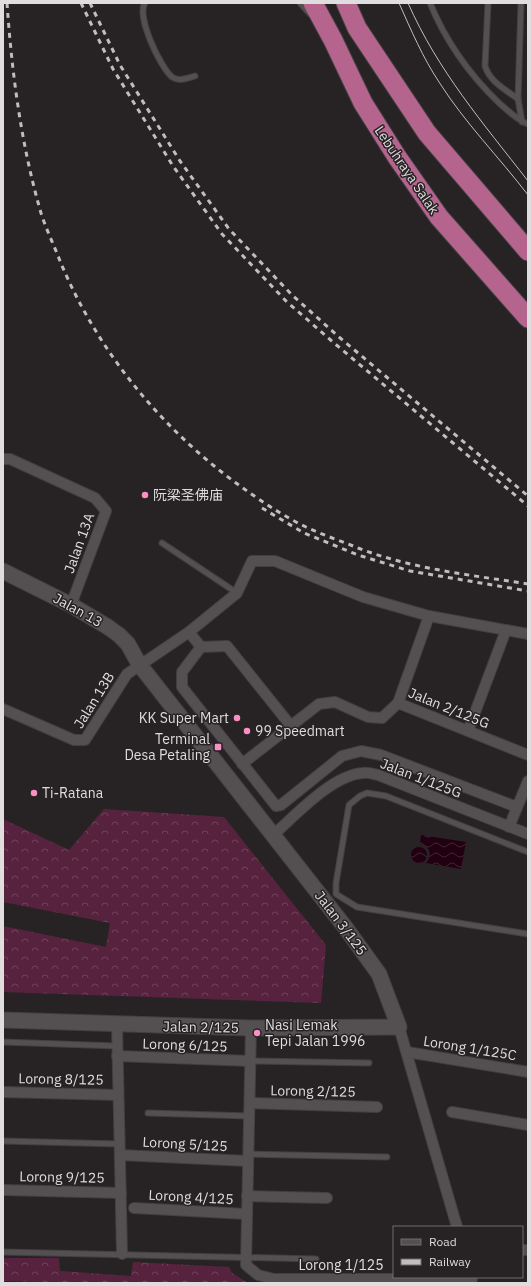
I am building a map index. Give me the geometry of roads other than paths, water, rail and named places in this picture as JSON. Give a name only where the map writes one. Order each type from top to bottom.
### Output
[{"type":"highway","name":"Lebuhraya Salak","points":[[312,3],[333,40],[363,103],[409,175],[439,217],[528,318]]},
{"type":"highway","points":[[346,3],[357,28],[427,132],[528,251]]},
{"type":"street","name":"Jalan 13A","points":[[3,459],[10,459],[95,498],[106,511],[71,605]]},
{"type":"street","points":[[139,664],[189,632],[237,593],[252,561],[275,561],[363,597],[429,616],[528,634]]},
{"type":"street","name":"Jalan 13","points":[[3,571],[71,605],[119,635],[128,644],[139,664]]},
{"type":"street","points":[[398,703],[429,616]]},
{"type":"street","points":[[468,731],[506,630]]},
{"type":"street","points":[[189,632],[201,647]]},
{"type":"street","points":[[201,647],[227,646],[291,726]]},
{"type":"street","points":[[201,647],[182,672],[182,687],[276,806],[281,805],[342,756],[361,751],[381,755],[517,807]]},
{"type":"street","name":"Jalan 13B","points":[[3,709],[74,740],[85,740],[117,687],[127,674],[139,664]]},
{"type":"street","name":"Jalan 3/125","points":[[139,664],[345,927],[380,974],[407,1052],[457,1226]]},
{"type":"street","name":"Jalan 2/125G","points":[[242,764],[319,704],[335,702],[368,717],[382,718],[398,703],[528,755]]},
{"type":"street","name":"Jalan 1/125G","points":[[273,835],[330,785],[351,775],[365,772],[378,775],[528,834]]},
{"type":"street","points":[[509,827],[528,781]]},
{"type":"street","name":"Jalan 2/125","points":[[3,1020],[117,1025],[251,1028],[399,1027]]},
{"type":"street","points":[[117,1025],[122,1254]]},
{"type":"street","points":[[246,1258],[251,1028]]},
{"type":"street","name":"Lorong 6/125","points":[[117,1051],[251,1061]]},
{"type":"street","name":"Lorong 1/125C","points":[[407,1052],[528,1072]]},
{"type":"street","name":"Lorong 8/125","points":[[3,1092],[118,1094]]},
{"type":"street","name":"Lorong 2/125","points":[[250,1103],[377,1107]]},
{"type":"street","points":[[452,1112],[528,1125]]},
{"type":"street","name":"Lorong 5/125","points":[[120,1156],[248,1157]]},
{"type":"street","name":"Lorong 9/125","points":[[3,1190],[121,1193]]},
{"type":"street","points":[[247,1196],[326,1198]]},
{"type":"street","name":"Lorong 4/125","points":[[134,1208],[247,1214]]},
{"type":"street","name":"Lorong 1/125","points":[[246,1258],[246,1265],[253,1272],[263,1277],[274,1279],[472,1280]]},
{"type":"lane","points":[[144,3],[142,18],[146,30],[164,66],[172,77],[180,80],[195,76]]},
{"type":"lane","points":[[300,3],[333,40]]},
{"type":"lane","points":[[430,3],[449,42],[471,74],[504,108],[522,122],[528,124]]},
{"type":"lane","points":[[488,3],[486,70],[491,79],[518,99]]},
{"type":"lane","points":[[520,3],[518,99],[522,122]]},
{"type":"lane","points":[[162,543],[237,593]]},
{"type":"lane","points":[[528,852],[386,796],[367,793],[360,796],[349,805],[342,844],[336,894],[357,907],[528,934]]},
{"type":"lane","points":[[3,1042],[117,1051]]},
{"type":"lane","points":[[251,1061],[369,1063]]},
{"type":"lane","points":[[148,1113],[249,1116]]},
{"type":"lane","points":[[3,1141],[120,1144]]},
{"type":"lane","points":[[248,1157],[387,1157]]},
{"type":"lane","points":[[3,1252],[316,1259]]},
{"type":"water","points":[[421,835],[466,842],[461,869],[426,863],[430,854],[426,847],[420,844]]},
{"type":"water","points":[[419,847],[425,849],[427,855],[425,861],[419,863],[413,861],[411,855],[413,849]]},
{"type":"tram line","points":[[399,3],[422,54],[449,97],[528,195]]},
{"type":"tram line","points":[[408,3],[420,28],[447,74],[462,96],[528,181]]},
{"type":"railway","points":[[7,3],[18,109],[28,161],[43,219],[75,294],[92,325],[133,384],[156,411],[181,437],[236,483],[270,506],[306,527],[358,548],[399,561],[463,574],[528,584]]},
{"type":"railway","points":[[81,3],[113,69],[173,166],[222,234],[286,301],[528,506]]},
{"type":"railway","points":[[90,3],[120,65],[180,161],[229,229],[292,295],[339,337],[528,496]]},
{"type":"railway","points":[[262,508],[304,533],[358,555],[410,571],[528,591]]},
{"type":"place","name":"阮梁圣佛庙","points":[[145,495]]},
{"type":"place","name":"KK Super Mart","points":[[237,718]]},
{"type":"place","name":"99 Speedmart","points":[[247,731]]},
{"type":"place","name":"Terminal Desa Petaling","points":[[218,747]]},
{"type":"place","name":"Ti-Ratana","points":[[34,793]]},
{"type":"place","name":"Nasi Lemak Tepi Jalan 1996","points":[[257,1033]]}]
